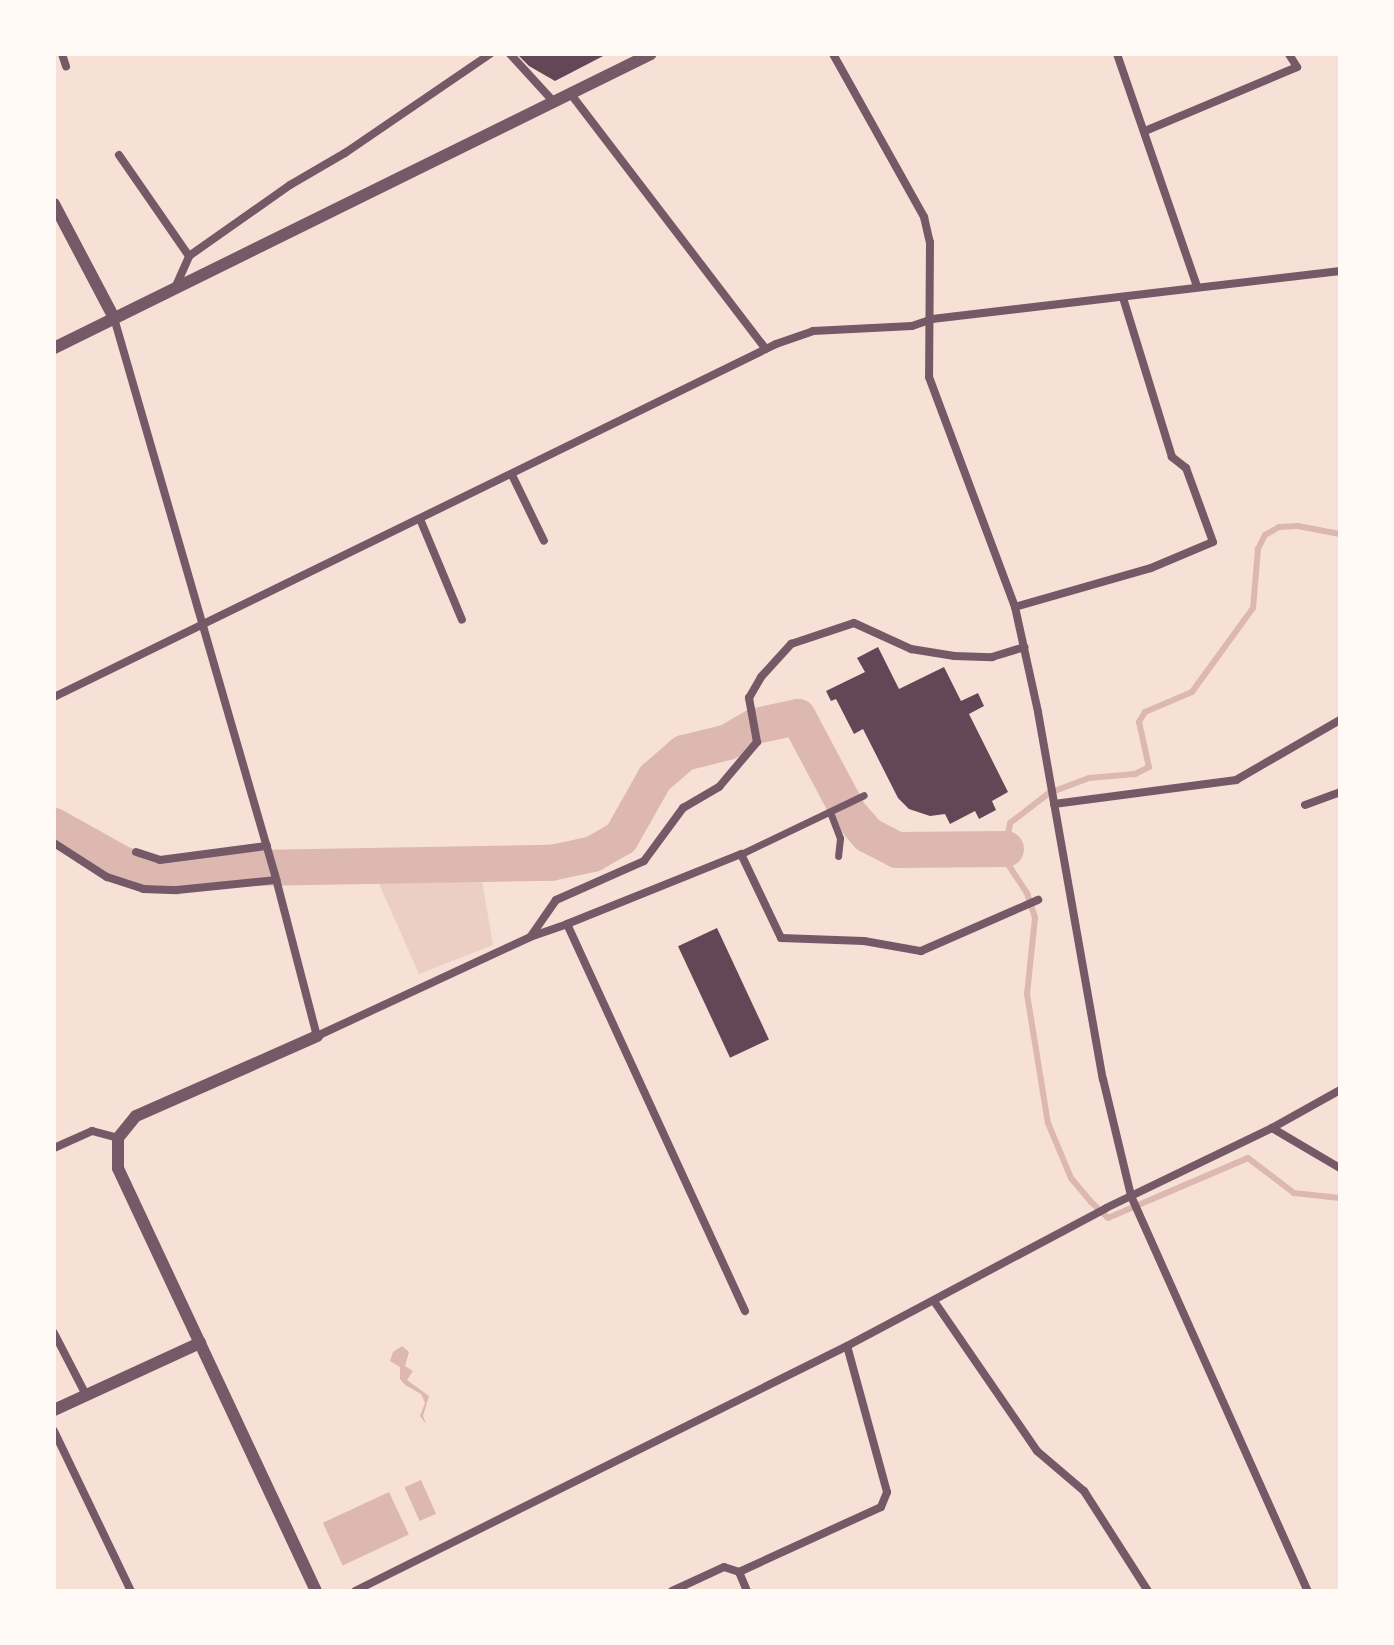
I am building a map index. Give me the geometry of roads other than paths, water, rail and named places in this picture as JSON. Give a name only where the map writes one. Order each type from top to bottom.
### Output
[{"type":"street","points":[[62,54],[66,66]]},
{"type":"street","points":[[174,289],[189,256],[290,185],[345,153],[490,54]]},
{"type":"street","points":[[510,54],[554,102]]},
{"type":"street","points":[[54,348],[651,54]]},
{"type":"street","points":[[833,54],[924,217],[930,242],[932,319],[929,377],[1015,607],[1052,789],[1103,1079],[1132,1199],[1308,1591]]},
{"type":"street","points":[[1145,131],[1297,67],[1289,54]]},
{"type":"street","points":[[1119,55],[1197,286]]},
{"type":"street","points":[[570,93],[766,349]]},
{"type":"street","points":[[119,155],[189,256]]},
{"type":"street","points":[[54,204],[114,318],[276,877],[317,1036]]},
{"type":"street","points":[[54,697],[766,349],[813,331],[912,326],[932,319],[1340,271]]},
{"type":"street","points":[[1015,607],[1151,568],[1213,542],[1186,468],[1172,457],[1123,298]]},
{"type":"street","points":[[512,475],[544,541]]},
{"type":"street","points":[[420,519],[462,620]]},
{"type":"street","points":[[530,937],[556,900],[644,861],[683,808],[719,787],[757,742],[749,698],[761,677],[791,644],[854,623],[911,649],[954,656],[992,657],[1024,647]]},
{"type":"street","points":[[1054,801],[1236,780],[1340,720]]},
{"type":"street","points":[[1305,805],[1340,792]]},
{"type":"street","points":[[316,1591],[118,1168],[118,1138],[136,1116],[530,937],[741,854],[864,795]]},
{"type":"street","points":[[831,811],[840,838],[838,856]]},
{"type":"street","points":[[54,843],[107,877],[143,889],[177,890],[276,877]]},
{"type":"street","points":[[136,852],[160,860],[268,849]]},
{"type":"street","points":[[741,854],[781,938],[864,941],[921,951],[1036,901]]},
{"type":"street","points":[[567,924],[745,1311]]},
{"type":"street","points":[[355,1591],[847,1346],[1106,1208],[1132,1199],[1340,1090]]},
{"type":"street","points":[[1272,1128],[1340,1168]]},
{"type":"street","points":[[54,1148],[92,1131],[118,1138]]},
{"type":"street","points":[[934,1301],[1037,1451],[1084,1491],[1148,1591]]},
{"type":"street","points":[[54,1333],[86,1395]]},
{"type":"street","points":[[54,1410],[200,1343]]},
{"type":"street","points":[[672,1591],[724,1567],[739,1572],[881,1507],[887,1492],[847,1346]]},
{"type":"street","points":[[54,1431],[131,1591]]},
{"type":"street","points":[[739,1572],[747,1591]]},
{"type":"waterway","points":[[1340,534],[1298,526],[1279,527],[1265,535],[1258,549],[1253,608],[1192,692],[1145,712],[1139,722],[1149,767],[1135,774],[1089,778],[1049,793],[1010,823],[1006,849],[1008,864],[1027,893],[1035,918],[1027,994],[1048,1123],[1071,1178],[1091,1202],[1108,1218],[1248,1158],[1294,1193],[1340,1198]]},
{"type":"waterway","points":[[54,826],[122,864],[156,875],[253,868],[551,863],[593,854],[621,838],[655,778],[684,753],[728,742],[756,726],[798,717],[849,813],[868,835],[897,850],[1006,849]]}]
